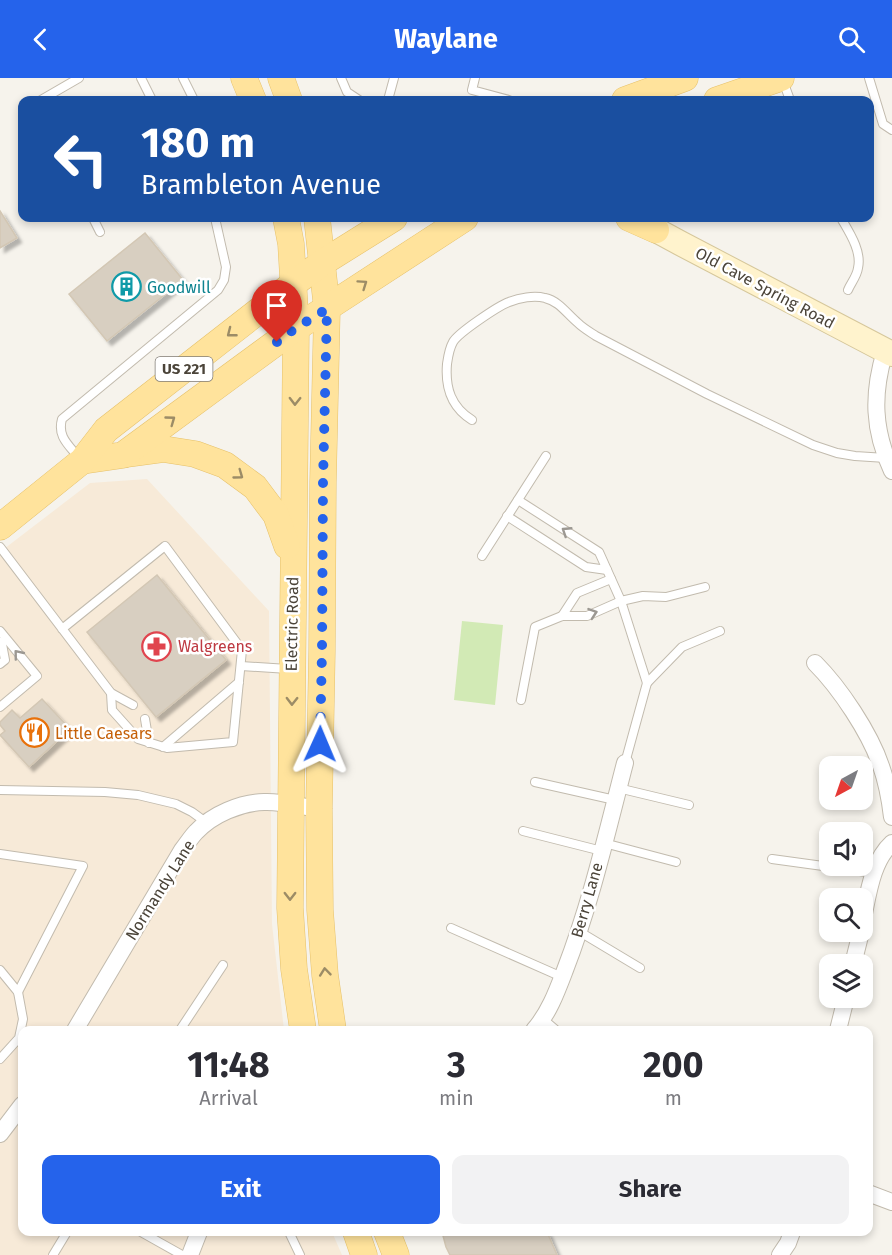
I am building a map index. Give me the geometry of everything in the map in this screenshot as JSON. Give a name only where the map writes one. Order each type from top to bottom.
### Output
[{"type":"main road","points":[[244,78],[251,96]]},
{"type":"main road","points":[[280,78],[287,96]]},
{"type":"main road","points":[[636,96],[685,78]]},
{"type":"main road","points":[[729,96],[781,78]]},
{"type":"main road","name":"Electric Road","points":[[287,222],[291,244],[296,328],[290,908],[294,969],[302,1026]]},
{"type":"main road","name":"Electric Road","points":[[317,222],[327,309],[319,809],[320,910],[325,975],[332,1026]]},
{"type":"main road","name":"US 221","points":[[0,527],[82,461],[106,430],[293,284],[388,222]]},
{"type":"main road","name":"US 221","points":[[82,461],[123,455],[296,328],[459,222]]},
{"type":"main road","points":[[123,455],[164,449],[195,454],[225,465],[255,487],[276,514],[293,563]]},
{"type":"main road","points":[[357,1236],[364,1255]]},
{"type":"main road","points":[[389,1236],[396,1255]]},
{"type":"street","name":"Old Cave Spring Road","points":[[648,224],[889,352]]},
{"type":"street","points":[[889,352],[880,370],[876,405],[879,435],[889,464]]},
{"type":"street","points":[[815,663],[845,700],[874,747],[889,794],[892,817]]},
{"type":"street","name":"Berry Lane","points":[[538,1025],[552,1004],[580,932],[625,763]]},
{"type":"street","name":"Normandy Lane","points":[[77,1026],[182,850],[207,822],[244,805],[265,802],[319,809]]},
{"type":"street","points":[[870,888],[874,873],[885,849],[892,843]]},
{"type":"street","points":[[839,1026],[844,1008]]},
{"type":"street","points":[[0,1134],[18,1110]]},
{"type":"street","points":[[873,1195],[892,1202]]},
{"type":"street","points":[[190,1255],[197,1236]]},
{"type":"street","points":[[780,1255],[791,1236]]},
{"type":"lane","points":[[48,96],[79,78]]},
{"type":"lane","points":[[141,78],[150,96]]},
{"type":"lane","points":[[183,78],[192,96]]},
{"type":"lane","points":[[341,78],[347,92],[353,96]]},
{"type":"lane","points":[[389,96],[394,78]]},
{"type":"lane","points":[[475,78],[472,90],[494,96]]},
{"type":"lane","points":[[781,78],[788,96]]},
{"type":"lane","points":[[869,78],[883,124],[892,130]]},
{"type":"lane","points":[[95,222],[100,232]]},
{"type":"lane","points":[[82,461],[61,435],[60,427],[63,419],[218,290],[224,280],[226,267],[216,222]]},
{"type":"lane","points":[[844,222],[859,259],[858,270],[848,290]]},
{"type":"lane","points":[[472,420],[457,407],[450,395],[446,379],[448,356],[453,342],[461,333],[510,301],[527,297],[544,298],[554,301],[596,336],[707,394],[813,445],[837,453],[889,464]]},
{"type":"lane","points":[[482,556],[546,456]]},
{"type":"lane","points":[[518,500],[599,552],[621,600],[647,683]]},
{"type":"lane","points":[[507,516],[586,567],[607,570]]},
{"type":"lane","points":[[62,629],[165,546],[242,650],[233,742],[167,748],[138,739],[112,710],[111,693]]},
{"type":"lane","points":[[0,547],[111,693],[133,705]]},
{"type":"lane","points":[[562,616],[577,593],[611,579]]},
{"type":"lane","points":[[521,700],[535,627],[562,616],[587,616],[621,600],[643,596],[666,597],[705,587]]},
{"type":"lane","points":[[0,631],[37,676],[2,706]]},
{"type":"lane","points":[[625,763],[647,683],[682,647],[720,631]]},
{"type":"lane","points":[[0,642],[5,660],[0,664]]},
{"type":"lane","points":[[241,666],[292,669]]},
{"type":"lane","points":[[164,747],[239,682]]},
{"type":"lane","points":[[145,719],[149,742]]},
{"type":"lane","points":[[535,782],[689,805]]},
{"type":"lane","points":[[0,790],[105,792],[138,795],[176,804],[207,822]]},
{"type":"lane","points":[[523,831],[676,862]]},
{"type":"lane","points":[[0,854],[83,866],[18,992]]},
{"type":"lane","points":[[772,858],[874,873]]},
{"type":"lane","points":[[450,928],[562,977]]},
{"type":"lane","points":[[580,932],[640,968]]},
{"type":"lane","points":[[183,1026],[223,964]]},
{"type":"lane","points":[[0,970],[18,992],[21,1026]]},
{"type":"lane","points":[[0,1059],[18,1039]]},
{"type":"lane","points":[[53,1255],[65,1236]]},
{"type":"lane","points":[[148,1236],[182,1255]]},
{"type":"lane","points":[[291,1236],[300,1255]]},
{"type":"shaded area","points":[[147,479],[269,611],[272,924],[284,1026],[18,1026],[18,1236],[334,1236],[342,1255],[0,1255],[0,552],[90,483]]},
{"type":"green space","points":[[462,621],[503,625],[495,705],[454,700]]},
{"type":"building","points":[[0,211],[17,238],[0,248]]},
{"type":"building","name":"Goodwill","points":[[145,233],[183,280],[107,341],[69,294]]},
{"type":"building","name":"Walgreens","points":[[157,575],[226,660],[156,717],[87,632]]},
{"type":"building","name":"Little Caesars","points":[[42,699],[70,729],[29,767],[0,735],[5,731],[0,722],[12,710],[20,718]]},
{"type":"building","points":[[443,1236],[549,1236],[557,1255],[450,1255]]},
{"type":"place","name":"Goodwill","points":[[126,287]]},
{"type":"place","name":"Walgreens","points":[[157,646]]},
{"type":"place","name":"Little Caesars","points":[[34,733]]},
{"type":"route","points":[[277,342],[327,309],[320,744]]}]
